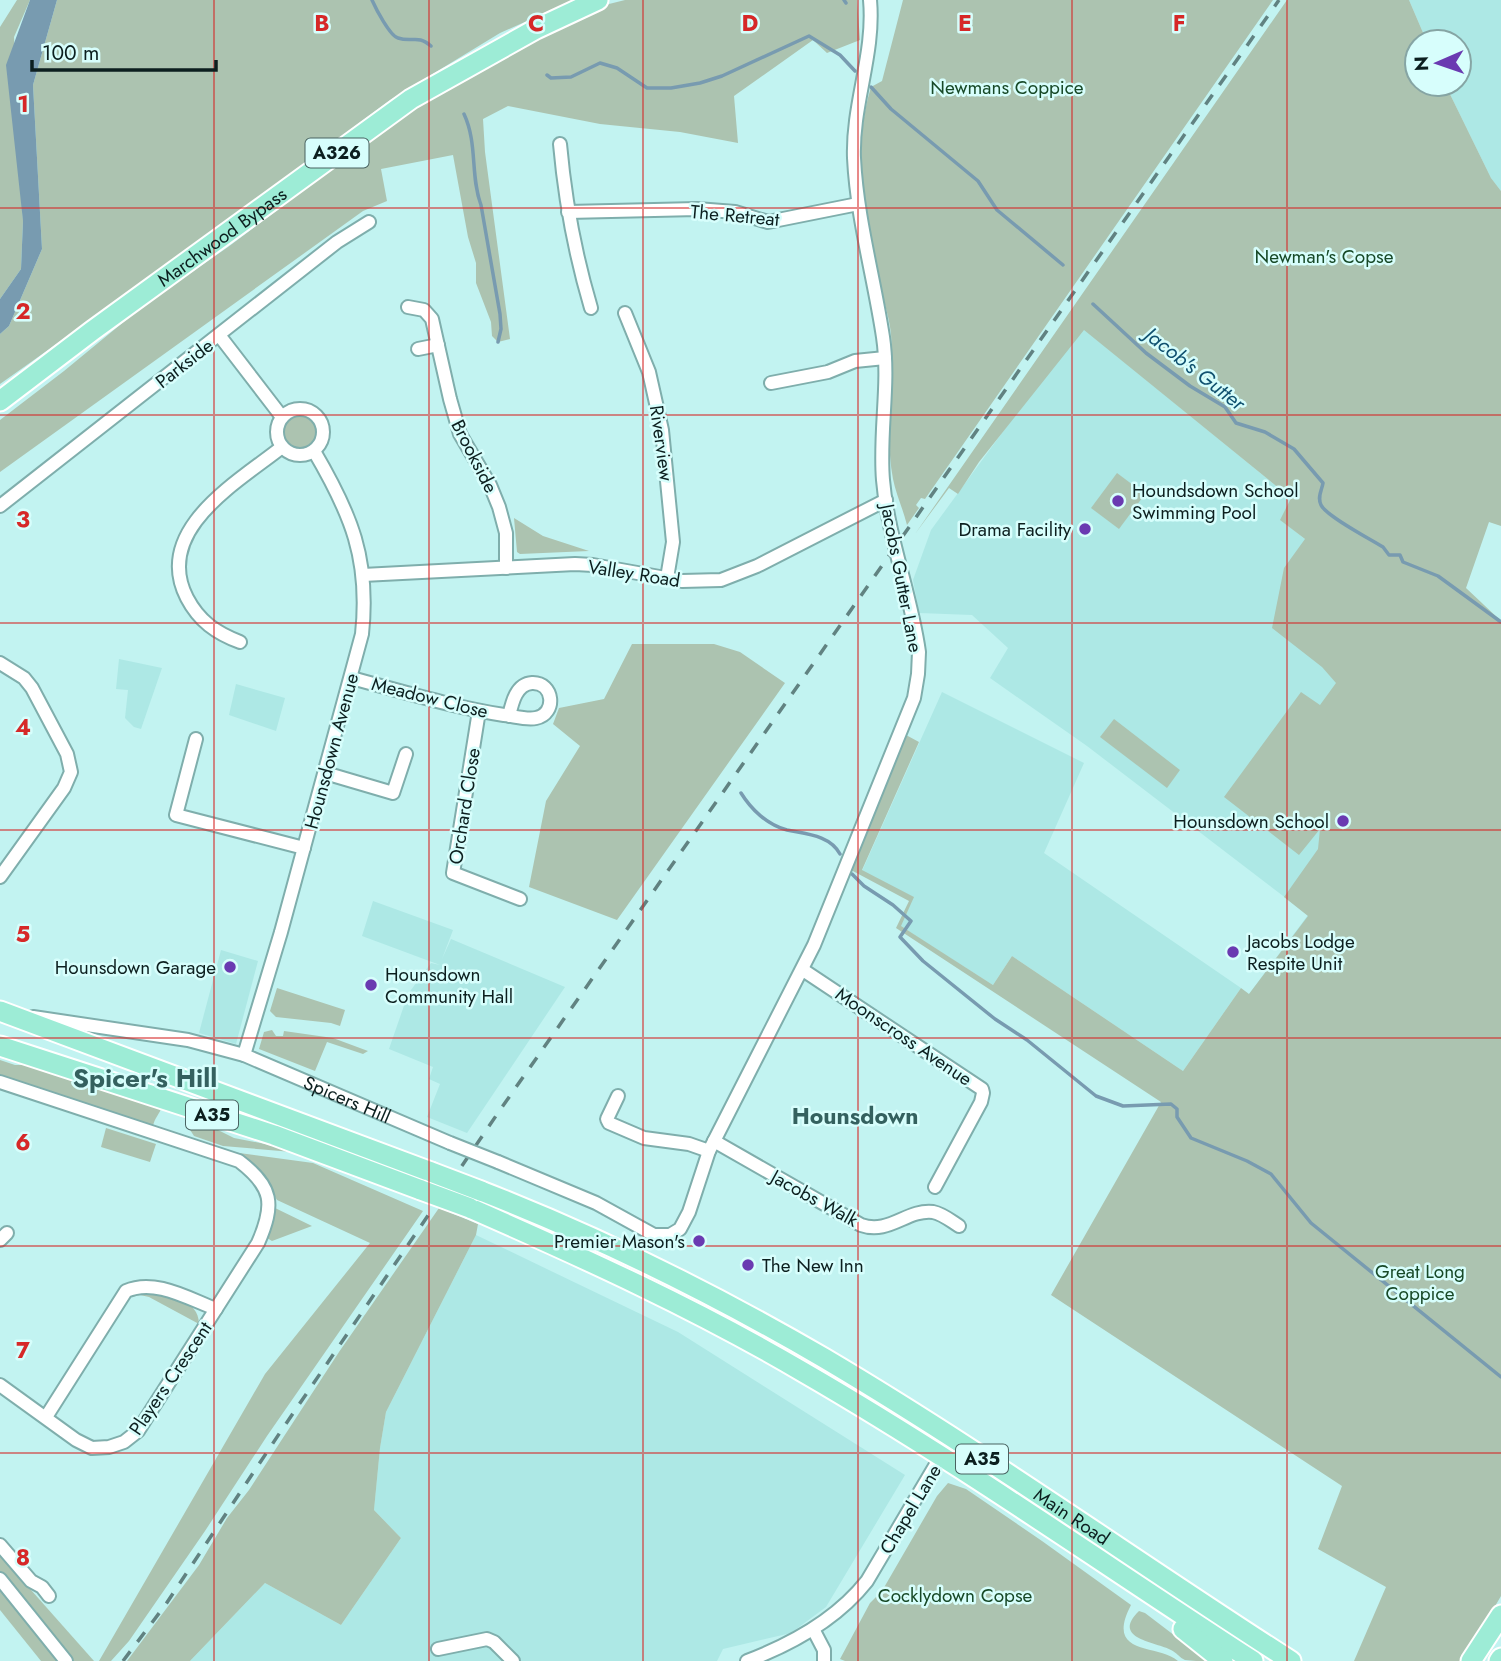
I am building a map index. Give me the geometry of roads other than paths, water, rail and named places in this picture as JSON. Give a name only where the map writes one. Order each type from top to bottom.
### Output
[{"type":"main road","name":"Marchwood Bypass","points":[[0,401],[411,99],[536,29],[598,0]]},
{"type":"main road","name":"Spicers Hill","points":[[3,1012],[481,1191],[664,1273]]},
{"type":"main road","name":"Main Road","points":[[0,1046],[274,1135],[421,1190],[470,1209],[655,1292],[802,1371],[941,1456],[1253,1661]]},
{"type":"main road","name":"Main Road","points":[[664,1273],[824,1359],[1291,1661]]},
{"type":"main road","points":[[1147,1593],[1157,1608],[1223,1661]]},
{"type":"main road","points":[[1471,1661],[1501,1615]]},
{"type":"street","name":"Jacobs Gutter Lane","points":[[674,1234],[680,1230],[688,1216],[712,1146],[803,970],[904,727],[916,686],[919,663],[917,638],[886,500],[882,461],[885,358],[858,204],[855,117],[870,39],[870,0]]},
{"type":"street","points":[[560,144],[576,256],[591,309]]},
{"type":"street","name":"The Retreat","points":[[568,212],[697,209],[735,212],[768,222],[858,204]]},
{"type":"street","name":"Parkside","points":[[0,506],[337,242],[369,222]]},
{"type":"street","name":"Brookside","points":[[408,307],[418,307],[429,314],[435,327],[460,434],[490,485],[499,507],[506,533],[506,568]]},
{"type":"street","name":"Riverview","points":[[625,313],[649,372],[662,430],[673,530],[672,555],[667,578]]},
{"type":"street","points":[[219,335],[282,417]]},
{"type":"street","points":[[418,349],[438,345]]},
{"type":"street","points":[[771,383],[828,372],[855,361],[885,358]]},
{"type":"street","points":[[295,409],[310,411],[317,416],[323,430],[322,438],[314,451],[300,456],[287,452],[282,447],[276,432],[282,417],[295,409]]},
{"type":"street","points":[[240,642],[218,633],[197,614],[183,589],[179,562],[189,530],[205,507],[282,447]]},
{"type":"street","name":"Hounsdown Avenue","points":[[244,1055],[362,634],[365,597],[356,538],[349,517],[314,451]]},
{"type":"street","name":"Valley Road","points":[[363,575],[593,565],[705,582],[734,576],[886,500]]},
{"type":"street","points":[[0,663],[24,678],[32,688],[67,754],[71,772],[64,788],[2,871]]},
{"type":"street","name":"Meadow Close","points":[[351,678],[509,716]]},
{"type":"street","name":"Orchard Close","points":[[480,711],[453,873],[520,899]]},
{"type":"street","points":[[196,739],[176,816],[304,848]]},
{"type":"street","points":[[325,773],[393,793],[406,754]]},
{"type":"street","name":"Moonscross Avenue","points":[[803,970],[982,1089],[984,1093],[981,1103],[934,1187]]},
{"type":"street","name":"Spicers Hill","points":[[3,1012],[188,1040],[244,1055],[596,1203],[654,1235],[674,1234]]},
{"type":"street","name":"Players Crescent","points":[[0,1082],[239,1161],[255,1174],[265,1189],[269,1205],[269,1219],[258,1243],[138,1431],[124,1443],[92,1448],[76,1440],[0,1385]]},
{"type":"street","name":"Jacobs Walk","points":[[618,1096],[607,1119],[609,1123],[644,1138],[712,1146],[868,1228],[885,1227],[928,1212],[941,1214],[959,1226]]},
{"type":"street","name":"Players Crescent","points":[[46,1417],[126,1291],[146,1285],[216,1309]]},
{"type":"street","name":"Chapel Lane","points":[[747,1661],[813,1629],[843,1607],[867,1581],[941,1456]]},
{"type":"street","points":[[0,1545],[31,1581],[49,1596]]},
{"type":"street","points":[[0,1579],[66,1661]]},
{"type":"street","points":[[813,1629],[824,1650],[824,1661]]},
{"type":"street","points":[[438,1649],[487,1639],[494,1642],[513,1661]]},
{"type":"waterway","points":[[372,0],[395,36],[422,40],[431,46]]},
{"type":"waterway","name":"Jacob's Gutter","points":[[547,75],[551,78],[571,77],[600,63],[617,68],[647,88],[671,88],[722,76],[809,36],[840,55],[855,71]]},
{"type":"waterway","name":"Jacob's Gutter","points":[[871,87],[891,109],[978,181],[997,210],[1063,265]]},
{"type":"waterway","points":[[464,114],[471,137],[476,183],[500,314],[498,342]]},
{"type":"waterway","name":"Jacob's Gutter","points":[[1093,304],[1146,353],[1190,386],[1225,407],[1236,423],[1265,432],[1294,449],[1323,483],[1320,502],[1331,515],[1383,547],[1389,555],[1400,555],[1403,562],[1438,576],[1501,622]]},
{"type":"waterway","points":[[741,793],[766,820],[787,830],[824,839],[840,854]]},
{"type":"waterway","points":[[852,874],[911,921],[900,937],[923,961],[995,1019],[1027,1040],[1096,1096],[1123,1106],[1171,1104],[1177,1109],[1177,1117],[1191,1138],[1271,1174],[1311,1223],[1501,1377]]},
{"type":"railway","points":[[123,1661],[166,1604],[500,1110],[1279,0]]},
{"type":"place","name":"Houndsdown School Swimming Pool","points":[[1118,501]]},
{"type":"place","name":"Drama Facility","points":[[1085,529]]},
{"type":"place","name":"Hounsdown School","points":[[1343,821]]},
{"type":"place","name":"Jacobs Lodge Respite Unit","points":[[1233,952]]},
{"type":"place","name":"Hounsdown Garage","points":[[230,967]]},
{"type":"place","name":"Hounsdown Community Hall","points":[[371,985]]},
{"type":"place","name":"Premier Mason's","points":[[699,1241]]},
{"type":"place","name":"The New Inn","points":[[748,1265]]},
{"type":"district","name":"Spicer's Hill","points":[[145,1078]]},
{"type":"district","name":"Hounsdown","points":[[855,1116]]},
{"type":"park label","name":"Newmans Coppice","points":[[1007,87]]},
{"type":"park label","name":"Newman's Copse","points":[[1324,256]]},
{"type":"park label","name":"Great Long Coppice","points":[[1420,1282]]},
{"type":"park label","name":"Cocklydown Copse","points":[[955,1595]]}]
